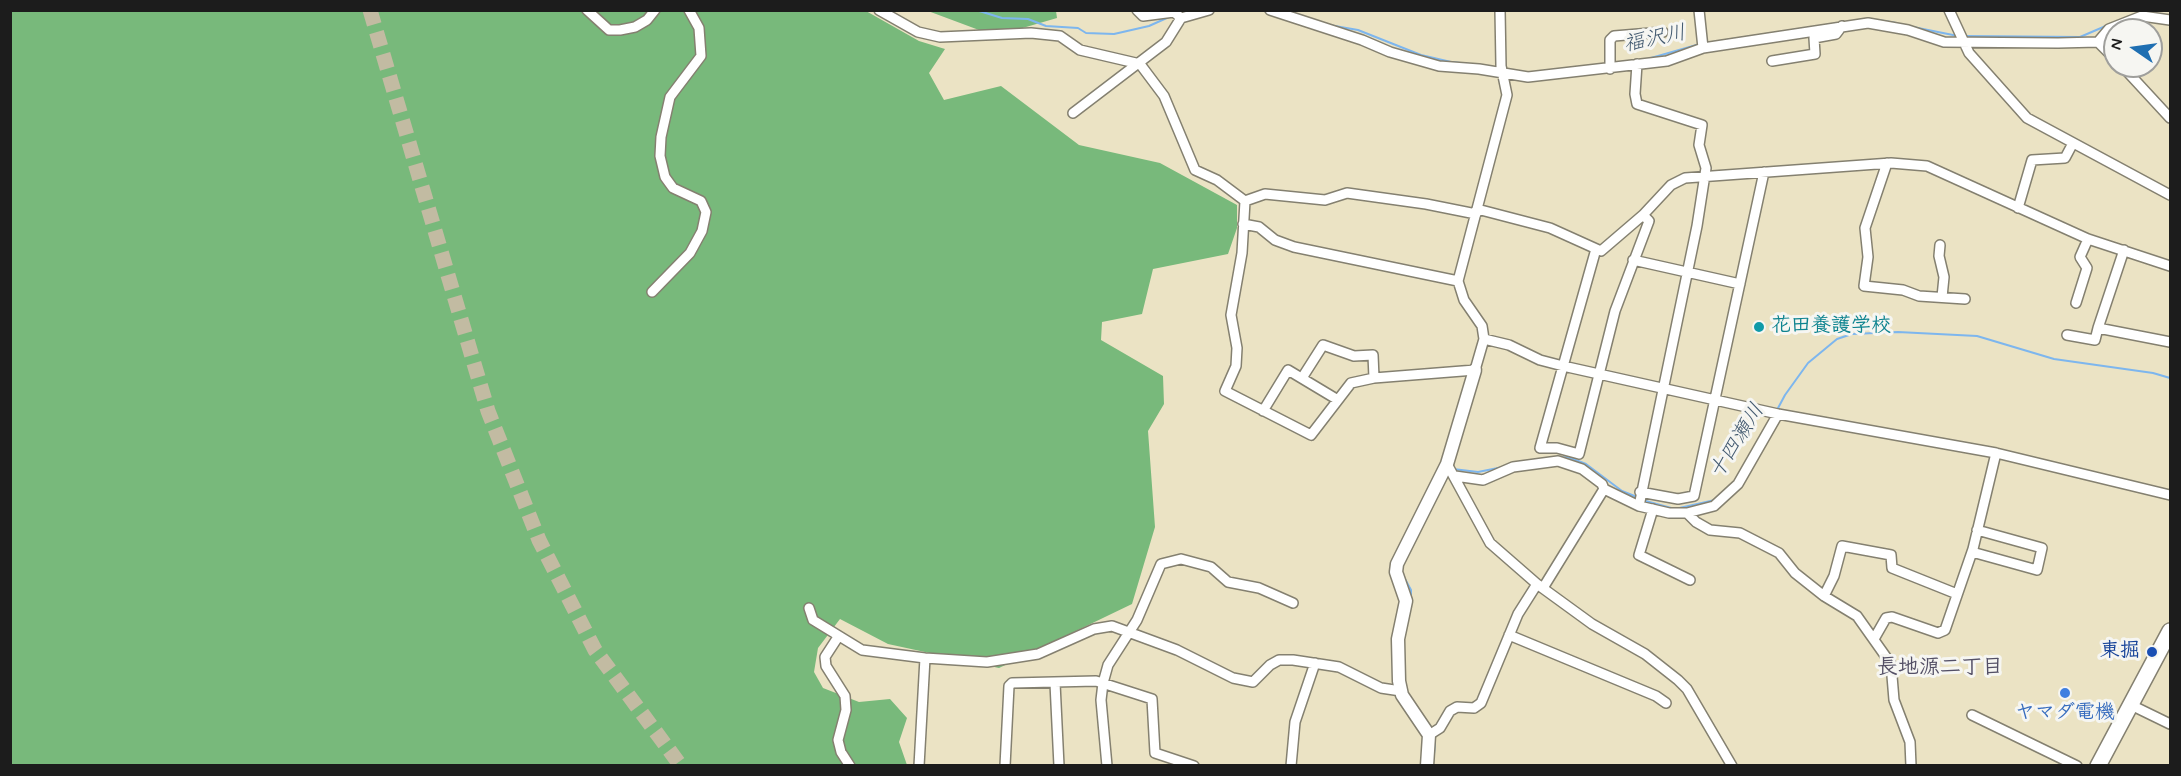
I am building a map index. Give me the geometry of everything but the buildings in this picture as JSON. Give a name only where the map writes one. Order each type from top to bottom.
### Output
[{"type":"highway","points":[[2098,765],[2170,631]]},
{"type":"street","points":[[587,10],[609,30],[620,30],[635,27],[654,10]]},
{"type":"street","points":[[652,292],[690,254],[702,231],[706,212],[701,201],[673,188],[665,177],[660,156],[661,137],[670,98],[701,56],[699,28],[689,10]]},
{"type":"street","points":[[879,10],[918,32],[940,37],[1031,33],[1060,36],[1080,50],[1140,64],[1164,96],[1195,170],[1217,180],[1245,201]]},
{"type":"street","points":[[1137,10],[1143,16],[1174,12],[1181,18]]},
{"type":"street","points":[[1073,113],[1166,42],[1181,18],[1209,10]]},
{"type":"street","points":[[1270,10],[1362,39],[1390,52],[1439,66],[1479,69],[1528,77],[1667,61],[1703,48],[1868,23],[1887,25],[1944,42],[1961,39],[2078,41],[2098,42],[2103,47]]},
{"type":"street","points":[[1427,765],[1429,735],[1401,691],[1398,639],[1406,601],[1396,572],[1397,564],[1448,465],[1484,339],[1482,326],[1464,300],[1458,281],[1507,94],[1498,23],[1500,10]]},
{"type":"street","points":[[1699,10],[1703,48]]},
{"type":"street","points":[[1949,10],[1961,39],[2027,118],[2170,195]]},
{"type":"street","points":[[2137,18],[2142,16],[2156,18]]},
{"type":"street","points":[[1772,61],[1815,54],[1814,38],[1836,34],[1842,26]]},
{"type":"street","points":[[2078,41],[2103,31]]},
{"type":"street","points":[[1610,69],[1610,40],[1614,36],[1664,32]]},
{"type":"street","points":[[2098,42],[2103,36]]},
{"type":"street","points":[[1637,64],[1635,94],[1638,104],[1702,125],[1699,145],[1706,168],[1697,226],[1640,492],[1639,506]]},
{"type":"street","points":[[2133,78],[2170,117]]},
{"type":"street","points":[[2018,208],[2032,160],[2065,158],[2073,143]]},
{"type":"street","points":[[1245,201],[1265,194],[1325,200],[1347,193],[1426,204],[1550,228],[1601,251],[1643,215],[1671,185],[1685,178],[1887,163],[1927,166],[2088,239],[2170,266]]},
{"type":"street","points":[[1887,163],[1865,228],[1868,257],[1864,286],[1965,299]]},
{"type":"street","points":[[1640,492],[1678,499],[1694,496],[1764,172]]},
{"type":"street","points":[[1245,201],[1242,253],[1231,315],[1238,348],[1236,366],[1225,391],[1311,435],[1352,382],[1374,378],[1475,370]]},
{"type":"street","points":[[1579,461],[1615,310],[1649,221],[1643,215]]},
{"type":"street","points":[[1243,224],[1259,227],[1275,240],[1294,248],[1458,281]]},
{"type":"street","points":[[2076,303],[2087,267],[2080,257],[2088,239]]},
{"type":"street","points":[[1940,245],[1939,256],[1944,277],[1942,297]]},
{"type":"street","points":[[1596,249],[1540,448],[1557,448],[1579,461],[1602,484],[1604,489],[1639,506],[1687,513],[1714,506],[1727,496],[1738,484],[1778,414]]},
{"type":"street","points":[[2067,335],[2095,340],[2124,250]]},
{"type":"street","points":[[1633,260],[1740,284]]},
{"type":"street","points":[[2098,328],[2170,342]]},
{"type":"street","points":[[1484,339],[1509,345],[1540,360],[1662,389],[1778,414],[1996,453],[2170,495]]},
{"type":"street","points":[[1302,378],[1323,345],[1354,356],[1373,356],[1374,378]]},
{"type":"street","points":[[1263,411],[1288,370],[1338,400]]},
{"type":"street","points":[[1874,639],[1886,618],[1892,617],[1938,633],[1945,630],[1972,552],[1996,453]]},
{"type":"street","points":[[1455,476],[1483,480],[1513,467],[1558,461],[1579,461]]},
{"type":"street","points":[[1448,465],[1490,543],[1540,586],[1592,624],[1645,654],[1678,680],[1687,689],[1732,765]]},
{"type":"street","points":[[1429,735],[1440,728],[1450,711],[1457,707],[1474,708],[1481,703],[1509,635],[1604,489]]},
{"type":"street","points":[[1653,509],[1639,555],[1690,580]]},
{"type":"street","points":[[1687,513],[1696,522],[1710,530],[1740,533],[1779,553],[1795,573],[1824,597],[1857,616],[1891,664],[1894,700],[1910,742],[1911,765]]},
{"type":"street","points":[[1972,552],[2037,570],[2042,548],[1977,530]]},
{"type":"street","points":[[1824,597],[1834,576],[1842,546],[1891,555],[1892,568],[1958,594]]},
{"type":"street","points":[[1107,765],[1101,700],[1103,683],[1108,665],[1137,620],[1161,564],[1175,559],[1211,567],[1228,582],[1260,588],[1293,603]]},
{"type":"street","points":[[809,608],[813,620],[862,650],[965,662],[1016,659],[1038,654],[1094,629],[1112,626],[1177,650],[1233,678],[1254,682],[1270,665],[1280,660],[1340,667],[1381,688],[1401,691]]},
{"type":"street","points":[[1509,635],[1656,696],[1666,703]]},
{"type":"street","points":[[838,637],[825,657],[826,666],[845,696],[846,710],[837,740],[841,752],[850,765]]},
{"type":"street","points":[[919,765],[926,658]]},
{"type":"street","points":[[1291,765],[1295,722],[1315,663]]},
{"type":"street","points":[[1005,765],[1009,686],[1012,683],[1103,683],[1152,699],[1155,753],[1194,765]]},
{"type":"street","points":[[1054,683],[1059,765]]},
{"type":"street","points":[[2131,705],[2170,724]]},
{"type":"street","points":[[1972,715],[2077,765]]},
{"type":"green space","points":[[10,11],[866,11],[919,41],[945,49],[929,73],[944,100],[1001,86],[1079,145],[1160,163],[1237,205],[1237,228],[1228,254],[1153,269],[1142,314],[1102,322],[1101,340],[1163,376],[1164,404],[1148,431],[1155,527],[1132,604],[999,668],[888,644],[840,619],[818,648],[814,672],[823,688],[859,702],[890,699],[907,718],[899,742],[907,765],[11,765]]},
{"type":"green space","points":[[928,11],[1056,11],[1057,18],[995,36]]},
{"type":"waterway","name":"福沢川","points":[[976,10],[1002,18],[1028,19],[1046,26],[1078,28],[1086,33],[1114,34],[1149,26],[1169,17]]},
{"type":"waterway","name":"福沢川","points":[[1181,13],[1189,10]]},
{"type":"waterway","name":"福沢川","points":[[1706,43],[1866,19]]},
{"type":"waterway","name":"福沢川","points":[[1878,20],[1896,23]]},
{"type":"waterway","name":"福沢川","points":[[1329,25],[1358,30],[1421,55],[1451,62],[1479,65]]},
{"type":"waterway","name":"福沢川","points":[[1913,27],[1958,36]]},
{"type":"waterway","name":"福沢川","points":[[1963,36],[2080,37],[2103,27]]},
{"type":"waterway","name":"福沢川","points":[[1651,58],[1700,44]]},
{"type":"waterway","name":"十四瀬川","points":[[1777,410],[1808,363],[1837,339],[1852,334],[1898,332],[1977,336],[2054,359],[2153,373],[2170,378]]},
{"type":"waterway","name":"十四瀬川","points":[[1526,461],[1568,457],[1586,464],[1622,491],[1637,497]]},
{"type":"waterway","name":"十四瀬川","points":[[1453,469],[1478,472],[1503,467]]},
{"type":"waterway","name":"十四瀬川","points":[[1642,500],[1675,509],[1715,500]]},
{"type":"waterway","name":"十四瀬川","points":[[1405,579],[1411,590],[1411,598]]},
{"type":"waterway","name":"十四瀬川","points":[[1434,754],[1435,742]]},
{"type":"tunnel","points":[[370,10],[488,411],[539,540],[595,650],[681,766]]},
{"type":"place","name":"花田養護学校","points":[[1759,327]]},
{"type":"place","name":"東掘","points":[[2152,652]]},
{"type":"place","name":"ヤマダ電機","points":[[2065,693]]},
{"type":"district","name":"長地源二丁目","points":[[1940,669]]}]
